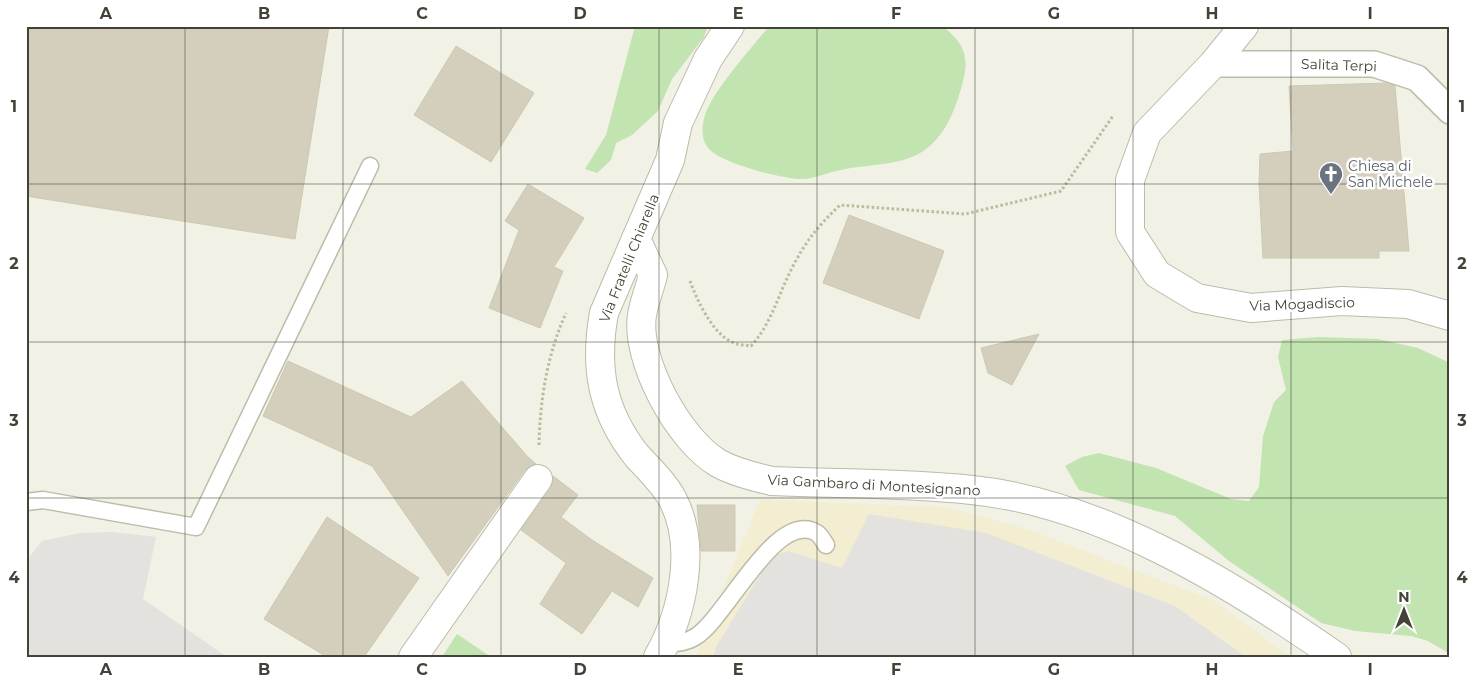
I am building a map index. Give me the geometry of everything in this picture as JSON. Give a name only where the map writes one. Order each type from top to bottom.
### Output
[{"type":"street","name":"Via Fratelli Chiarella","points":[[662,650],[686,576],[685,534],[673,499],[622,437],[606,404],[600,374],[599,339],[604,313],[670,160],[678,123],[708,60],[730,26]]},
{"type":"street","name":"Via Mogadiscio","points":[[1244,26],[1213,64],[1147,133],[1130,180],[1130,232],[1157,274],[1197,298],[1251,308],[1342,301],[1408,304],[1450,316]]},
{"type":"street","name":"Salita Terpi","points":[[1213,64],[1374,64],[1417,78],[1450,111]]},
{"type":"street","name":"Via Gambaro di Montesignano","points":[[636,238],[654,275],[642,315],[645,357],[662,397],[692,441],[716,462],[739,472],[772,481],[974,490],[1034,502],[1096,520],[1204,572],[1337,657]]},
{"type":"street","points":[[412,657],[538,479]]},
{"type":"lane","points":[[26,502],[43,500],[196,527],[370,166]]},
{"type":"lane","points":[[662,650],[697,636],[734,597],[773,544],[784,536],[794,530],[805,529],[818,534],[826,545]]},
{"type":"path","points":[[688,276],[699,306],[714,326],[731,342],[751,346],[764,331],[792,269],[815,230],[840,205],[965,214],[1061,191],[1114,115],[1147,133]]},
{"type":"path","points":[[538,479],[541,400],[556,335],[568,309]]},
{"type":"shaded area","points":[[760,500],[946,507],[1027,529],[1215,601],[1290,657],[695,657]]},
{"type":"shaded area","points":[[869,514],[986,533],[1175,606],[1246,657],[713,657],[717,645],[771,557],[788,551],[842,568]]},
{"type":"shaded area","points":[[113,532],[156,537],[143,599],[227,657],[29,657],[26,651],[26,561],[42,541],[80,533]]},
{"type":"green space","points":[[635,26],[708,26],[704,37],[672,79],[658,111],[632,135],[616,143],[611,160],[597,173],[585,169],[606,135]]},
{"type":"green space","points":[[769,26],[942,26],[961,45],[965,59],[962,85],[947,125],[931,145],[911,157],[900,161],[836,171],[804,179],[770,174],[742,166],[718,156],[708,148],[703,136],[703,123],[708,109],[722,84]]},
{"type":"green space","points":[[1319,337],[1378,339],[1418,348],[1450,363],[1450,654],[1428,641],[1411,636],[1355,631],[1321,623],[1229,561],[1175,516],[1079,490],[1065,466],[1082,457],[1099,453],[1156,468],[1231,499],[1249,501],[1259,487],[1263,436],[1274,402],[1286,390],[1278,357],[1282,340]]},
{"type":"green space","points":[[457,634],[491,657],[442,657]]},
{"type":"building","points":[[26,26],[329,26],[295,239],[26,196]]},
{"type":"building","points":[[456,46],[534,93],[491,162],[414,115]]},
{"type":"building","points":[[1386,83],[1395,86],[1409,251],[1379,251],[1379,258],[1263,258],[1259,184],[1260,154],[1293,151],[1289,86]]},
{"type":"building","points":[[528,184],[584,218],[554,267],[563,271],[540,328],[489,308],[519,230],[505,221]]},
{"type":"building","points":[[849,215],[944,251],[919,319],[823,283]]},
{"type":"building","points":[[1039,334],[1012,385],[988,373],[981,348]]},
{"type":"building","points":[[288,361],[411,417],[462,381],[536,464],[525,470],[448,576],[372,466],[263,416]]},
{"type":"building","points":[[553,476],[578,495],[561,517],[592,540],[653,578],[638,607],[612,591],[582,634],[540,604],[566,563],[521,530],[551,488]]},
{"type":"building","points":[[697,505],[735,505],[735,551],[701,551]]},
{"type":"building","points":[[327,517],[419,578],[364,657],[327,657],[264,619]]},
{"type":"place","name":"Chiesa di San Michele","points":[[1331,195]]}]
